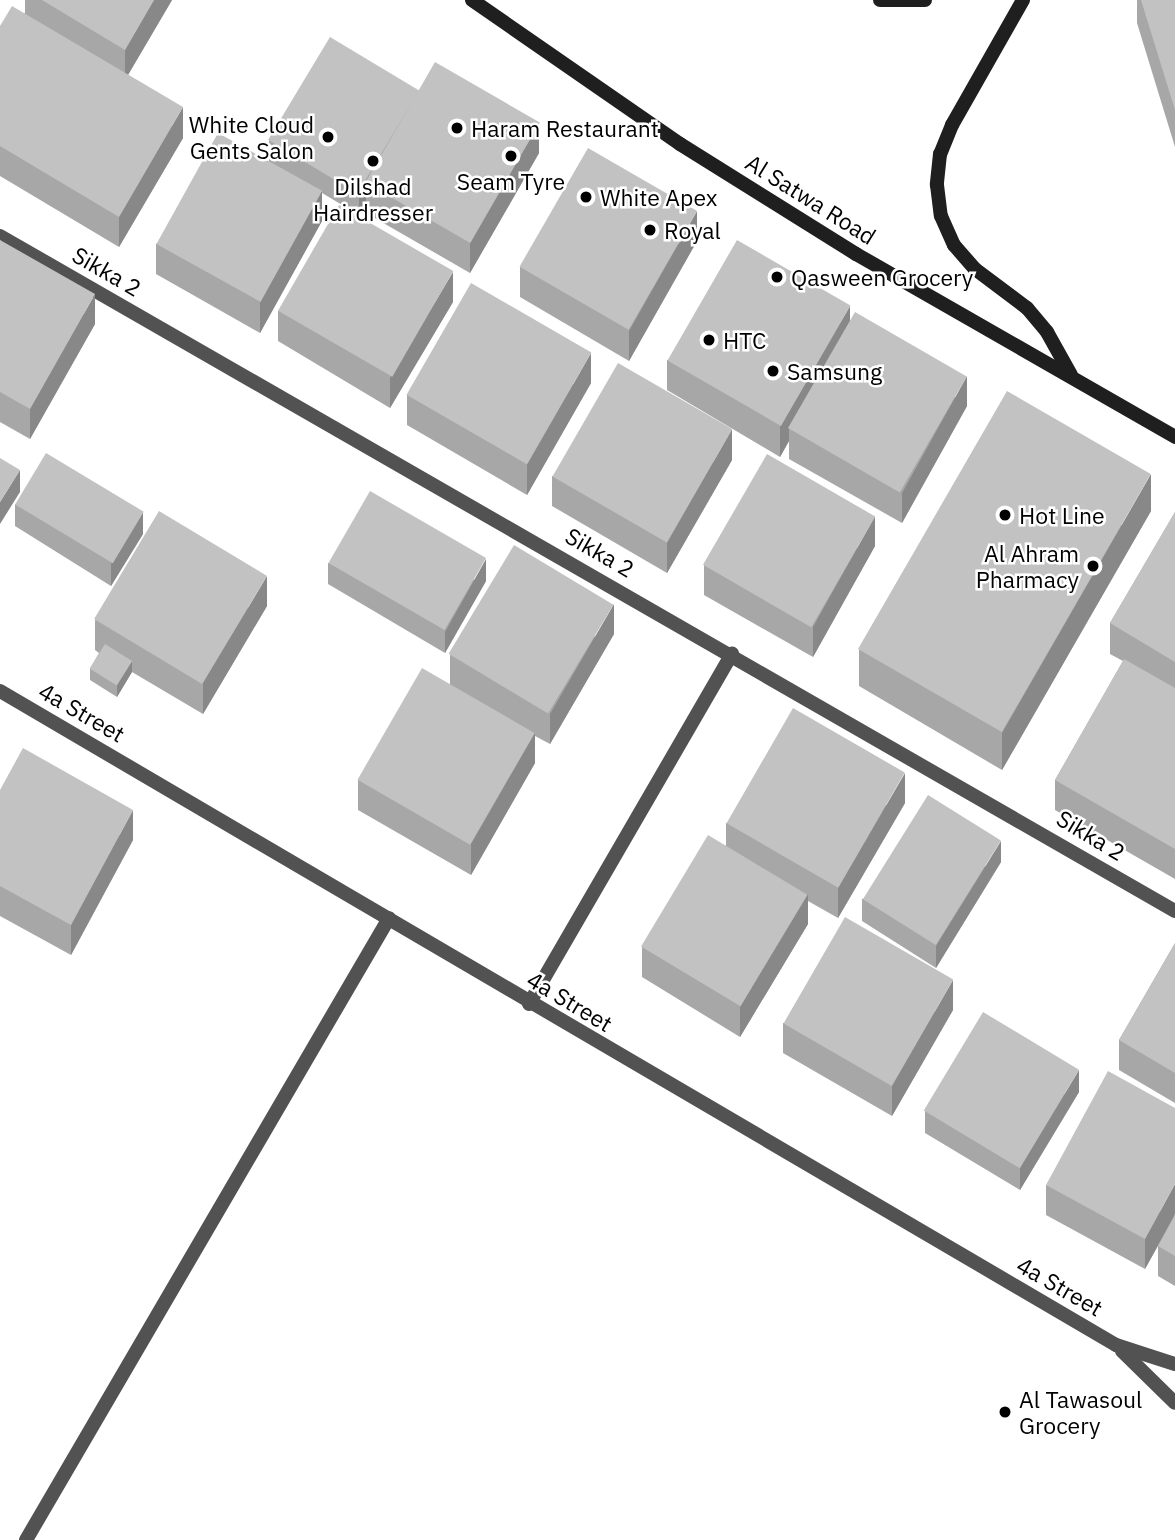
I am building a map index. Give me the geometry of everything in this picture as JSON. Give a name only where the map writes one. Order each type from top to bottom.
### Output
[{"type":"main road","name":"Al Satwa Road","points":[[472,0],[680,144],[856,254],[1175,437]]},
{"type":"main road","points":[[880,0],[925,0]]},
{"type":"main road","points":[[1023,0],[952,125],[940,154],[937,185],[941,216],[954,245],[975,269],[1027,308],[1047,331],[1071,376]]},
{"type":"street","name":"Sikka 2","points":[[0,236],[732,654],[1175,911]]},
{"type":"street","points":[[529,1004],[732,654]]},
{"type":"street","name":"4a Street","points":[[1,691],[389,918],[529,1004],[1116,1345],[1175,1364]]},
{"type":"street","points":[[26,1540],[389,918]]},
{"type":"street","name":"4a Street","points":[[1116,1345],[1175,1403]]},
{"type":"building","points":[[42,0],[154,0],[125,50]]},
{"type":"building","points":[[1141,0],[1175,0],[1175,110]]},
{"type":"building","points":[[12,6],[183,107],[119,217],[0,146],[0,26]]},
{"type":"building","points":[[330,37],[419,91],[357,193],[268,140]]},
{"type":"building","points":[[435,62],[540,122],[470,243],[366,182]]},
{"type":"building","points":[[218,133],[322,191],[261,302],[156,244]]},
{"type":"building","points":[[588,148],[697,211],[629,330],[520,267]]},
{"type":"building","points":[[339,205],[453,271],[392,377],[278,311]]},
{"type":"building","points":[[0,240],[95,294],[30,409],[0,392]]},
{"type":"building","points":[[737,240],[850,306],[781,426],[668,360]]},
{"type":"building","points":[[471,283],[591,352],[527,464],[406,395]]},
{"type":"building","points":[[855,312],[967,377],[900,493],[788,428]]},
{"type":"building","points":[[618,363],[732,429],[667,542],[552,476]]},
{"type":"building","points":[[1007,391],[1151,474],[1002,732],[858,649]]},
{"type":"building","points":[[46,453],[144,512],[113,563],[15,504]]},
{"type":"building","points":[[767,454],[875,516],[811,627],[703,565]]},
{"type":"building","points":[[0,458],[20,470],[0,502]]},
{"type":"building","points":[[370,491],[486,558],[445,630],[329,563]]},
{"type":"building","points":[[159,511],[267,576],[202,684],[94,619]]},
{"type":"building","points":[[1175,512],[1175,662],[1110,623]]},
{"type":"building","points":[[514,545],[613,605],[548,714],[449,654]]},
{"type":"building","points":[[105,644],[132,661],[117,686],[90,669]]},
{"type":"building","points":[[1124,659],[1175,688],[1175,849],[1055,780]]},
{"type":"building","points":[[422,668],[535,733],[470,845],[358,780]]},
{"type":"building","points":[[793,708],[905,772],[838,888],[726,823]]},
{"type":"building","points":[[23,748],[133,810],[71,925],[0,886],[0,790]]},
{"type":"building","points":[[928,795],[1001,841],[936,945],[863,899]]},
{"type":"building","points":[[708,835],[807,895],[740,1006],[641,946]]},
{"type":"building","points":[[845,917],[953,980],[892,1086],[784,1024]]},
{"type":"building","points":[[1175,943],[1175,1073],[1119,1040]]},
{"type":"building","points":[[983,1012],[1079,1070],[1020,1168],[924,1111]]},
{"type":"building","points":[[1108,1071],[1175,1108],[1175,1184],[1145,1239],[1046,1185]]},
{"type":"building","points":[[1175,1215],[1175,1256],[1158,1246]]},
{"type":"place","name":"Haram Restaurant","points":[[457,128]]},
{"type":"place","name":"White Cloud Gents Salon","points":[[328,137]]},
{"type":"place","name":"Seam Tyre","points":[[511,156]]},
{"type":"place","name":"Dilshad Hairdresser","points":[[373,161]]},
{"type":"place","name":"White Apex","points":[[586,197]]},
{"type":"place","name":"Royal","points":[[650,230]]},
{"type":"place","name":"Qasween Grocery","points":[[777,277]]},
{"type":"place","name":"HTC","points":[[709,340]]},
{"type":"place","name":"Samsung","points":[[773,371]]},
{"type":"place","name":"Hot Line","points":[[1005,515]]},
{"type":"place","name":"Al Ahram Pharmacy","points":[[1093,566]]},
{"type":"place","name":"Al Tawasoul Grocery","points":[[1005,1412]]}]
